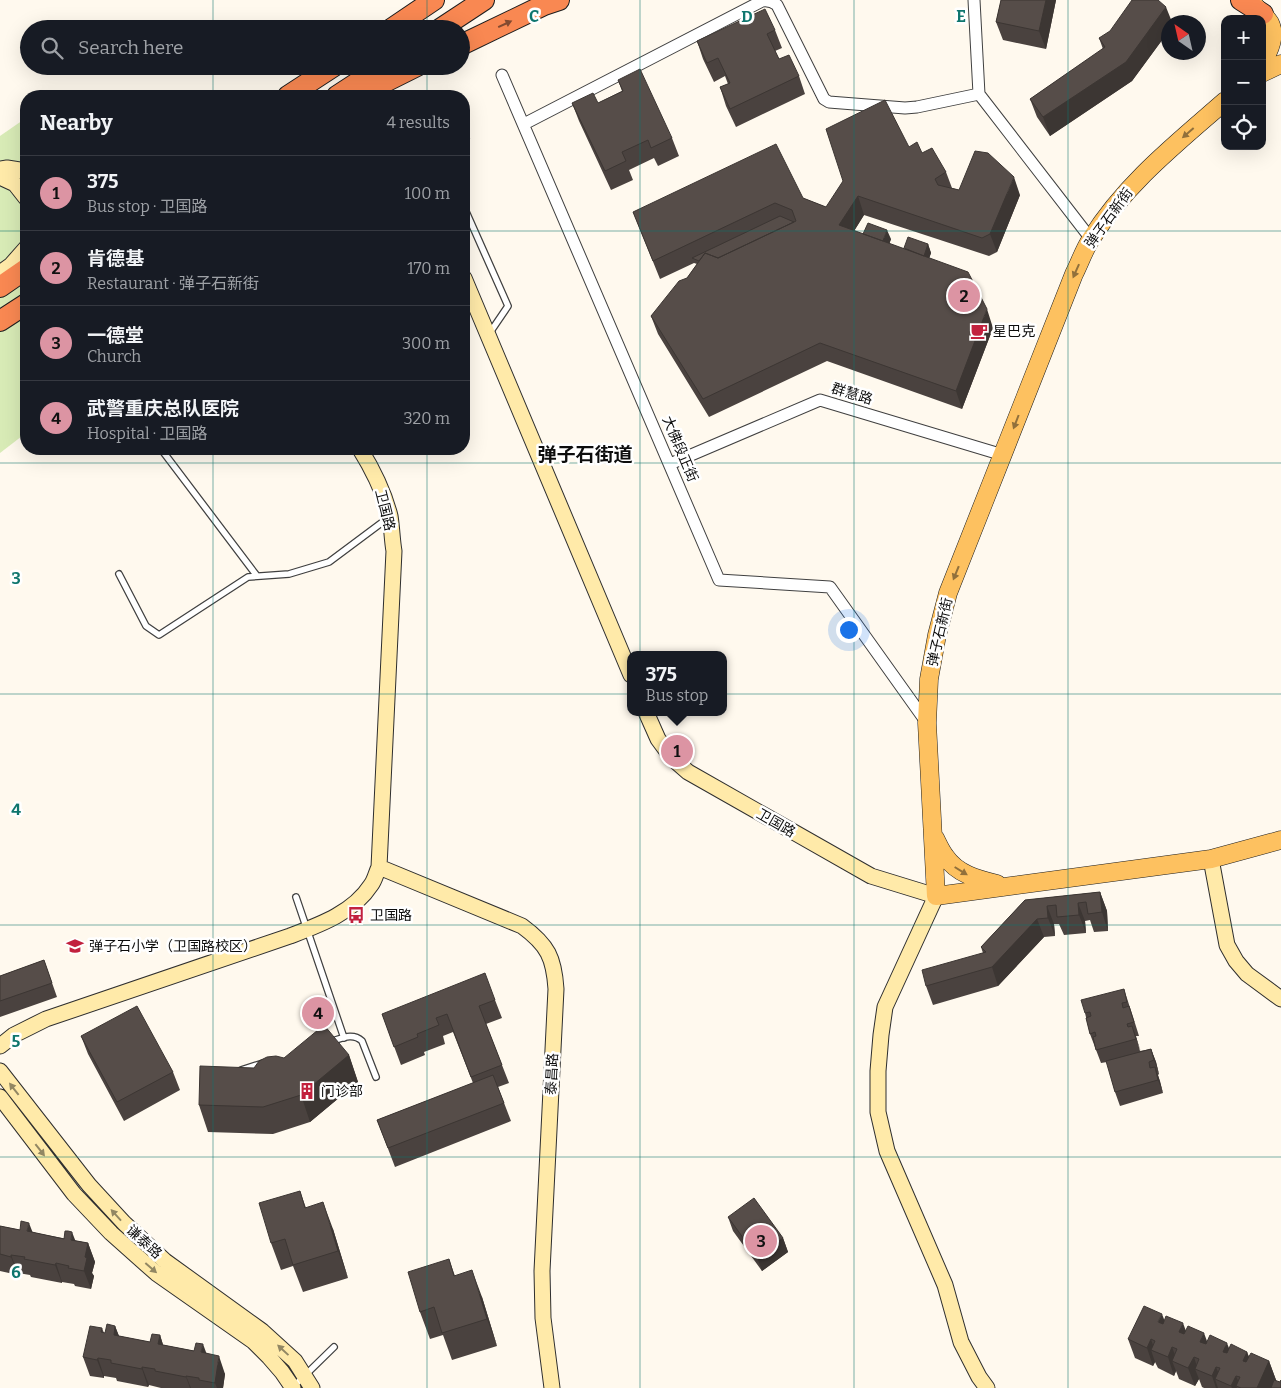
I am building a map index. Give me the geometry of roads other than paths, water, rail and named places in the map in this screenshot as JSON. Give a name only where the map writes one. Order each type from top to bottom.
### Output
[{"type":"highway","points":[[400,20],[422,0]]},
{"type":"highway","points":[[404,20],[434,0]]},
{"type":"highway","points":[[470,41],[544,5],[559,0]]},
{"type":"highway","points":[[1241,0],[1256,7]]},
{"type":"highway","points":[[454,20],[479,3]]},
{"type":"highway","points":[[297,90],[320,75]]},
{"type":"highway","points":[[347,90],[370,75]]},
{"type":"highway","points":[[369,90],[399,75]]},
{"type":"highway","points":[[0,287],[12,269]]},
{"type":"highway","points":[[0,321],[20,308]]},
{"type":"main road","points":[[1256,7],[1270,23],[1273,35],[1270,48],[1263,60]]},
{"type":"main road","points":[[1266,70],[1281,64]]},
{"type":"main road","name":"弹子石新街","points":[[936,896],[927,723],[929,679],[937,635],[948,593],[1074,274],[1090,239],[1118,201],[1148,169],[1221,105]]},
{"type":"main road","points":[[933,833],[945,856],[955,868],[979,880],[1008,886]]},
{"type":"main road","points":[[936,896],[1211,859],[1281,840]]},
{"type":"street","points":[[524,124],[767,0],[777,5],[824,99],[829,102],[904,108],[979,94]]},
{"type":"street","points":[[974,0],[979,94],[1090,239]]},
{"type":"street","points":[[1266,69],[1281,60]]},
{"type":"street","name":"大佛段正街","points":[[502,75],[719,580],[830,587],[927,723]]},
{"type":"street","points":[[0,169],[20,170]]},
{"type":"street","points":[[0,178],[15,184],[20,190]]},
{"type":"street","points":[[12,269],[20,257]]},
{"type":"street","points":[[470,292],[627,666]]},
{"type":"street","points":[[0,329],[20,315]]},
{"type":"street","name":"群慧路","points":[[670,464],[820,400],[1003,454]]},
{"type":"street","name":"卫国路","points":[[0,1046],[14,1035],[46,1019],[323,923],[343,912],[360,899],[372,885],[379,867],[394,551],[390,517],[382,490],[364,455]]},
{"type":"street","name":"卫国路","points":[[648,716],[658,739],[672,758],[688,772],[871,876],[936,896]]},
{"type":"street","points":[[1211,859],[1227,945],[1236,961],[1247,974],[1281,999]]},
{"type":"street","name":"泰昌路","points":[[379,867],[522,926],[535,935],[545,946],[551,959],[556,989],[542,1271],[543,1318],[552,1388]]},
{"type":"street","points":[[936,896],[885,1007],[878,1071],[878,1112],[887,1151],[945,1285],[961,1342],[979,1377],[987,1388]]},
{"type":"street","name":"谦泰路","points":[[0,1071],[89,1185],[124,1224],[165,1261],[262,1331],[295,1361],[309,1382]]},
{"type":"street","name":"谦泰路","points":[[0,1097],[74,1194],[111,1233],[156,1273],[253,1341],[282,1372],[293,1388]]},
{"type":"lane","points":[[470,220],[508,306],[488,336]]},
{"type":"lane","points":[[166,455],[257,576]]},
{"type":"lane","points":[[119,574],[146,626],[159,635],[248,577],[289,574],[329,562],[390,517]]},
{"type":"lane","points":[[296,897],[344,1038]]},
{"type":"lane","points":[[326,1043],[352,1035],[358,1037],[362,1041],[376,1077]]},
{"type":"lane","points":[[235,1072],[271,1061]]},
{"type":"lane","points":[[293,1388],[309,1382],[334,1347]]},
{"type":"place","name":"肯德基","points":[[964,296]]},
{"type":"place","name":"星巴克","points":[[979,331]]},
{"type":"place","name":"375","points":[[677,751]]},
{"type":"place","name":"卫国路","points":[[356,915]]},
{"type":"place","name":"弹子石小学（卫国路校区）","points":[[75,946]]},
{"type":"place","name":"武警重庆总队医院","points":[[318,1013]]},
{"type":"place","name":"门诊部","points":[[307,1091]]},
{"type":"place","name":"一德堂","points":[[761,1241]]},
{"type":"district","name":"弹子石街道","points":[[585,454]]}]
